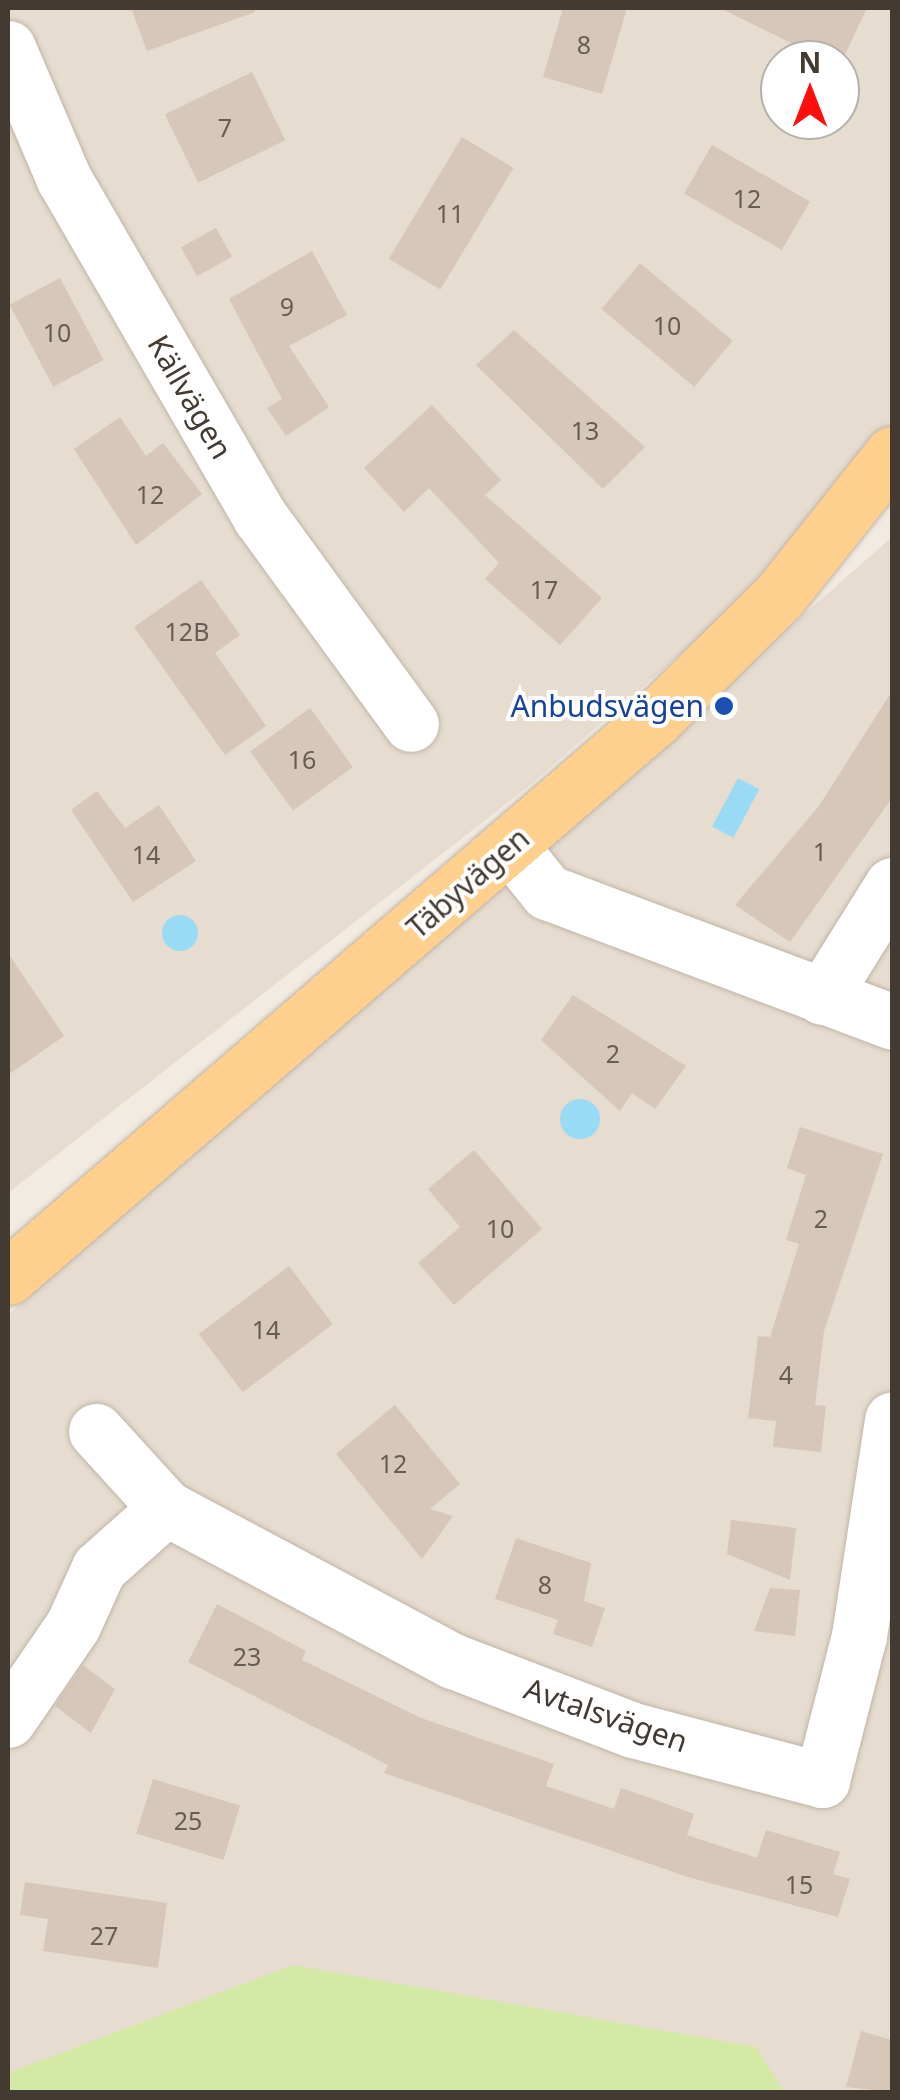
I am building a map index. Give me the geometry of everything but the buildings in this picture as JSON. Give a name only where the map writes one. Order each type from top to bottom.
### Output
[{"type":"main road","name":"Täbyvägen","points":[[8,1277],[511,847],[780,595],[892,454]]},
{"type":"street","name":"Källvägen","points":[[8,48],[64,179],[260,517],[411,724]]},
{"type":"street","points":[[511,847],[548,892],[892,1022]]},
{"type":"street","points":[[822,997],[892,884]]},
{"type":"street","name":"Avtalsvägen","points":[[96,1432],[166,1508],[453,1661],[633,1730],[822,1780],[860,1636],[892,1420]]},
{"type":"street","points":[[8,1720],[73,1626],[99,1568],[166,1508]]},
{"type":"shaded area","points":[[8,8],[892,8],[892,425],[740,602],[530,785],[8,1193]]},
{"type":"shaded area","points":[[892,537],[892,2092],[8,2092],[8,1315]]},
{"type":"green space","points":[[293,1965],[756,2047],[784,2092],[8,2092],[8,2073]]},
{"type":"water","points":[[738,778],[759,789],[733,838],[712,827]]},
{"type":"water","points":[[180,915],[193,920],[198,933],[193,946],[180,951],[167,946],[162,933],[167,920]]},
{"type":"water","points":[[580,1099],[594,1105],[600,1119],[594,1133],[580,1139],[566,1133],[560,1119],[566,1105]]},
{"type":"place","name":"Anbudsvägen","points":[[724,706]]}]
